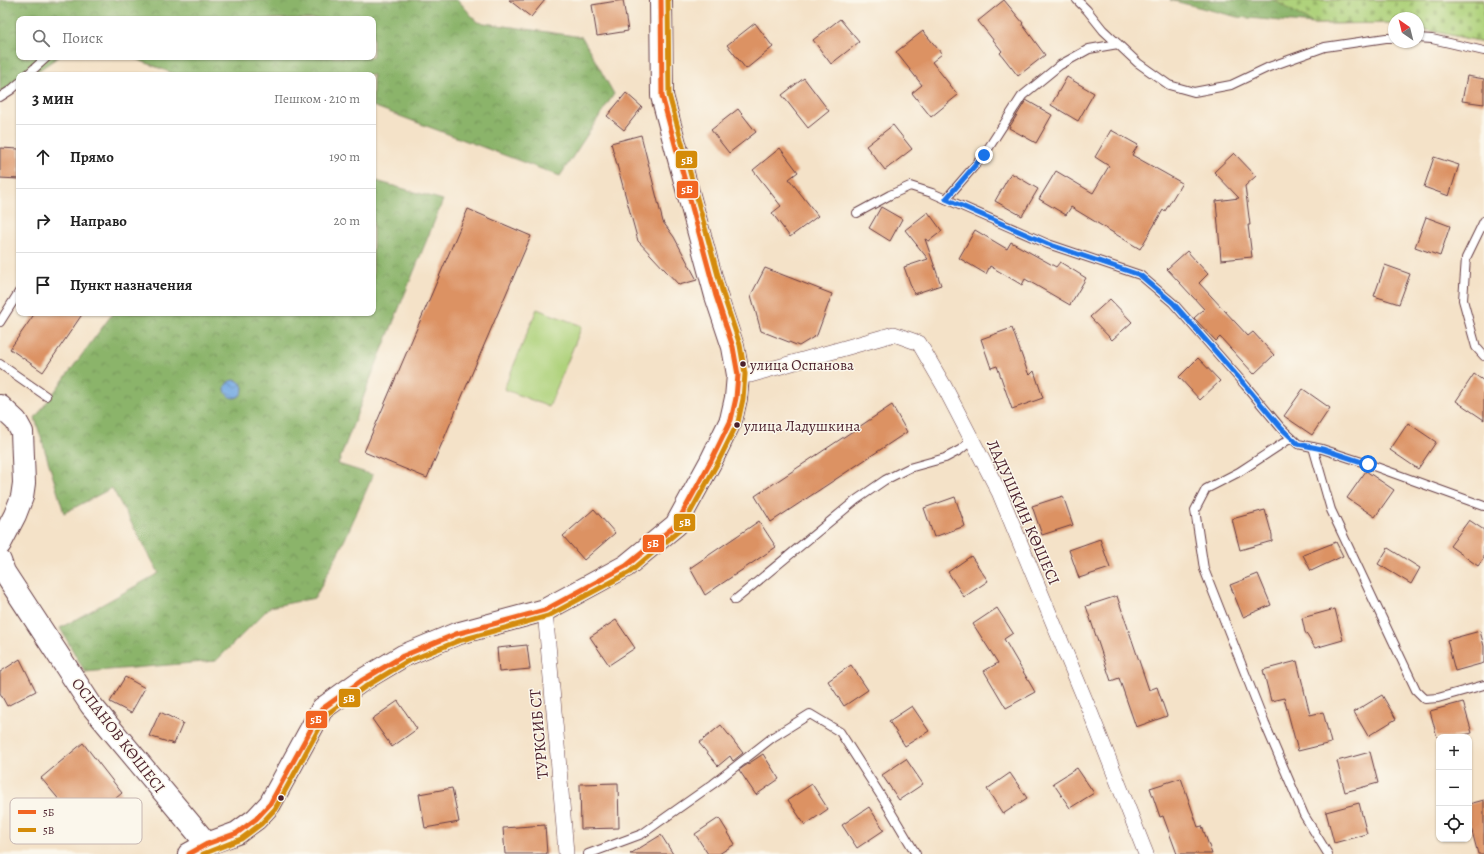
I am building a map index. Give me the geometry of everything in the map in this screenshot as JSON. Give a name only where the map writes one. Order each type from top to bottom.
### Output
[{"type":"street","name":"ОСПАНОВ КӨШЕСІ","points":[[0,561],[4,572],[91,705],[198,849],[237,833],[256,819],[270,804],[322,709],[361,681],[403,656],[456,634],[545,610],[626,566],[676,525],[711,462],[731,420],[736,398],[738,375],[733,347],[716,296],[662,96],[659,1]]},
{"type":"street","name":"ЛАДУШКИН КӨШЕСІ","points":[[738,375],[750,375],[894,334],[919,343],[944,386],[1002,500],[1091,714],[1146,854]]},
{"type":"street","points":[[0,406],[16,421],[22,432],[24,482],[22,497],[15,515],[0,544]]},
{"type":"street","name":"ТУРКСИБ СТ","points":[[545,610],[554,716],[558,742],[566,854]]},
{"type":"lane","points":[[1077,0],[1087,10],[1102,30],[1138,63],[1169,85],[1194,92],[1230,85],[1269,67],[1325,47],[1388,38]]},
{"type":"lane","points":[[1424,38],[1484,51]]},
{"type":"lane","points":[[946,199],[984,155],[1022,96],[1060,65],[1089,48],[1118,44]]},
{"type":"lane","points":[[30,72],[44,60]]},
{"type":"lane","points":[[0,97],[16,86]]},
{"type":"lane","points":[[857,213],[910,186],[932,192],[1048,244],[1140,275],[1173,303],[1281,428],[1298,444],[1313,447],[1368,464],[1484,506]]},
{"type":"lane","points":[[1484,221],[1466,258],[1463,300],[1476,347],[1484,356]]},
{"type":"lane","points":[[0,322],[16,297]]},
{"type":"lane","points":[[0,364],[46,396]]},
{"type":"lane","points":[[1291,438],[1239,472],[1206,489],[1194,510],[1204,569],[1265,724],[1304,815],[1328,854]]},
{"type":"lane","points":[[735,600],[856,500],[885,480],[909,468],[945,458],[960,450],[972,440]]},
{"type":"lane","points":[[1313,447],[1331,510],[1416,690],[1425,699],[1438,698],[1484,685]]},
{"type":"lane","points":[[588,854],[642,834],[713,784],[773,737],[810,714],[840,732],[916,854]]},
{"type":"green space","points":[[0,0],[458,0],[477,22],[582,37],[614,94],[560,176],[376,107],[376,72],[169,72],[139,60],[376,60],[376,16],[16,16],[16,60],[54,60],[36,72],[16,72],[16,86],[0,94]]},
{"type":"green space","points":[[1170,0],[1484,0],[1484,42],[1424,29],[1424,12],[1388,12],[1388,23],[1314,24],[1238,17]]},
{"type":"green space","points":[[1274,0],[1484,0],[1484,42],[1424,29],[1424,12],[1388,12],[1388,23],[1314,24]]},
{"type":"green space","points":[[376,181],[443,200],[371,377],[338,464],[373,475],[345,539],[315,598],[270,607],[216,661],[85,672],[60,628],[159,573],[112,488],[64,513],[35,418],[111,316],[376,316]]},
{"type":"green space","points":[[537,309],[582,326],[549,407],[504,389]]},
{"type":"water","points":[[230,380],[238,380],[243,385],[241,396],[238,398],[230,398],[225,393],[225,385]]},
{"type":"building","points":[[509,0],[545,0],[531,17]]},
{"type":"building","points":[[623,0],[628,31],[597,36],[592,5]]},
{"type":"building","points":[[1004,0],[1023,23],[1022,24],[1045,55],[1018,76],[1000,53],[1002,51],[978,21]]},
{"type":"building","points":[[840,19],[859,42],[831,64],[813,40]]},
{"type":"building","points":[[755,23],[773,47],[746,69],[727,45]]},
{"type":"building","points":[[923,31],[942,54],[932,62],[958,95],[931,117],[912,93],[922,85],[896,52]]},
{"type":"building","points":[[1467,76],[1484,79],[1484,104],[1462,101]]},
{"type":"building","points":[[1067,77],[1094,93],[1078,121],[1051,105]]},
{"type":"building","points":[[804,78],[829,111],[808,128],[782,95]]},
{"type":"building","points":[[626,93],[642,107],[624,130],[607,116]]},
{"type":"building","points":[[1026,100],[1052,115],[1036,143],[1009,128]]},
{"type":"building","points":[[738,109],[756,132],[729,153],[711,130]]},
{"type":"building","points":[[893,125],[912,149],[885,170],[866,146]]},
{"type":"building","points":[[1111,130],[1138,145],[1132,155],[1182,183],[1165,211],[1163,210],[1140,249],[1071,207],[1066,215],[1039,199],[1056,171],[1093,193],[1109,166],[1095,157]]},
{"type":"building","points":[[641,135],[663,222],[674,237],[697,280],[679,285],[638,241],[611,143]]},
{"type":"building","points":[[0,148],[16,149],[16,179],[0,178]]},
{"type":"building","points":[[780,148],[798,172],[789,179],[818,216],[790,237],[772,213],[781,206],[753,170]]},
{"type":"building","points":[[1234,153],[1256,176],[1245,186],[1252,257],[1221,260],[1216,201],[1239,198],[1214,172]]},
{"type":"building","points":[[1434,157],[1459,165],[1449,196],[1424,187]]},
{"type":"building","points":[[1011,173],[1038,189],[1022,216],[995,201]]},
{"type":"building","points":[[881,207],[902,219],[890,241],[869,228]]},
{"type":"building","points":[[468,209],[531,236],[427,478],[364,452]]},
{"type":"building","points":[[928,212],[942,231],[929,241],[925,239],[941,285],[914,294],[904,267],[928,259],[905,230]]},
{"type":"building","points":[[1426,217],[1450,226],[1440,256],[1415,247]]},
{"type":"building","points":[[975,230],[1007,249],[1011,242],[1056,267],[1060,262],[1086,278],[1070,305],[1025,279],[1022,285],[990,266],[986,274],[959,258]]},
{"type":"building","points":[[1187,251],[1208,274],[1199,283],[1248,336],[1253,332],[1274,355],[1254,374],[1220,337],[1216,341],[1194,318],[1204,309],[1167,269]]},
{"type":"building","points":[[1385,265],[1410,274],[1399,304],[1374,296]]},
{"type":"building","points":[[765,268],[832,294],[817,335],[799,346],[761,331],[751,295]]},
{"type":"building","points":[[1110,299],[1132,322],[1112,340],[1090,317]]},
{"type":"building","points":[[33,316],[81,316],[43,372],[10,349]]},
{"type":"building","points":[[1012,328],[1028,373],[1030,375],[1034,371],[1043,398],[1012,409],[997,366],[991,368],[981,339]]},
{"type":"building","points":[[1198,358],[1220,381],[1200,400],[1179,377]]},
{"type":"building","points":[[1474,374],[1484,381],[1484,420],[1456,401]]},
{"type":"building","points":[[1303,389],[1330,408],[1312,435],[1284,416]]},
{"type":"building","points":[[892,405],[907,432],[771,522],[755,496]]},
{"type":"building","points":[[1408,423],[1436,442],[1418,469],[1390,450]]},
{"type":"building","points":[[1366,471],[1394,490],[1375,517],[1347,498]]},
{"type":"building","points":[[1063,496],[1073,525],[1042,535],[1032,506]]},
{"type":"building","points":[[955,497],[965,526],[934,537],[924,508]]},
{"type":"building","points":[[594,509],[615,533],[584,560],[563,536]]},
{"type":"building","points":[[1265,510],[1272,535],[1272,541],[1240,550],[1232,519]]},
{"type":"building","points":[[1469,520],[1484,530],[1484,558],[1478,566],[1450,546]]},
{"type":"building","points":[[759,521],[776,547],[705,595],[690,568]]},
{"type":"building","points":[[1100,539],[1110,568],[1079,578],[1069,550]]},
{"type":"building","points":[[1336,542],[1343,556],[1311,571],[1303,555]]},
{"type":"building","points":[[1388,548],[1420,568],[1411,584],[1378,564]]},
{"type":"building","points":[[971,556],[988,581],[964,597],[948,572]]},
{"type":"building","points":[[1258,574],[1271,605],[1243,617],[1230,585]]},
{"type":"building","points":[[1117,596],[1149,690],[1157,687],[1167,716],[1136,727],[1119,678],[1111,681],[1086,606]]},
{"type":"building","points":[[997,608],[1013,633],[1004,639],[1035,692],[1006,708],[984,671],[998,663],[973,624]]},
{"type":"building","points":[[1335,609],[1343,640],[1315,648],[1305,632],[1302,618]]},
{"type":"building","points":[[616,620],[635,648],[609,665],[590,637]]},
{"type":"building","points":[[1480,631],[1484,646],[1484,663],[1455,671],[1447,640]]},
{"type":"building","points":[[527,645],[530,669],[499,672],[497,648]]},
{"type":"building","points":[[20,659],[36,691],[7,706],[0,693],[0,672]]},
{"type":"building","points":[[1297,661],[1310,715],[1323,712],[1331,743],[1298,751],[1284,698],[1271,701],[1263,670]]},
{"type":"building","points":[[851,665],[868,690],[844,706],[828,681]]},
{"type":"building","points":[[125,677],[145,688],[131,713],[110,702]]},
{"type":"building","points":[[1382,695],[1396,719],[1368,736],[1354,712]]},
{"type":"building","points":[[398,701],[417,729],[392,747],[372,719]]},
{"type":"building","points":[[1463,702],[1472,733],[1436,734],[1430,711]]},
{"type":"building","points":[[912,706],[929,731],[905,746],[889,721]]},
{"type":"building","points":[[160,712],[183,723],[174,744],[149,736]]},
{"type":"building","points":[[721,725],[743,753],[733,761],[730,756],[718,766],[699,743]]},
{"type":"building","points":[[83,743],[122,793],[116,798],[58,798],[41,778]]},
{"type":"building","points":[[1370,752],[1378,783],[1345,792],[1337,761]]},
{"type":"building","points":[[763,754],[779,779],[756,795],[739,770]]},
{"type":"building","points":[[906,759],[923,784],[899,800],[882,775]]},
{"type":"building","points":[[1077,768],[1094,793],[1070,808],[1053,783]]},
{"type":"building","points":[[1010,773],[1027,798],[1003,814],[987,789]]},
{"type":"building","points":[[1181,778],[1198,827],[1202,826],[1212,854],[1177,854],[1163,816],[1160,817],[1150,788]]},
{"type":"building","points":[[618,783],[619,828],[581,829],[580,784]]},
{"type":"building","points":[[812,784],[828,809],[805,825],[788,800]]},
{"type":"building","points":[[452,788],[459,822],[425,828],[419,794]]},
{"type":"building","points":[[1484,800],[1484,854],[1478,854],[1472,831],[1472,803]]},
{"type":"building","points":[[1359,803],[1367,834],[1334,843],[1326,812]]},
{"type":"building","points":[[869,807],[884,830],[857,848],[842,825]]},
{"type":"building","points":[[719,818],[735,844],[719,854],[708,854],[695,834]]},
{"type":"building","points":[[545,825],[547,854],[505,854],[503,828]]},
{"type":"building","points":[[661,835],[673,854],[630,854]]},
{"type":"transit line","name":"5Б","points":[[189,854],[207,844],[237,833],[256,819],[270,804],[322,709],[361,681],[403,656],[456,634],[545,610],[626,566],[676,525],[711,461],[731,420],[736,398],[738,375],[733,347],[716,296],[662,96],[661,0]]},
{"type":"transit line","name":"5В","points":[[203,854],[241,839],[261,824],[275,809],[327,714],[365,687],[406,662],[458,641],[548,616],[630,572],[681,529],[717,464],[738,422],[743,399],[745,374],[740,345],[723,294],[669,95],[668,0]]},
{"type":"place","name":"улица Оспанова","points":[[743,364]]},
{"type":"place","name":"улица Ладушкина","points":[[737,425]]},
{"type":"route","points":[[984,155],[946,199],[1048,244],[1140,275],[1173,303],[1281,428],[1298,444],[1322,449],[1368,464]]}]
